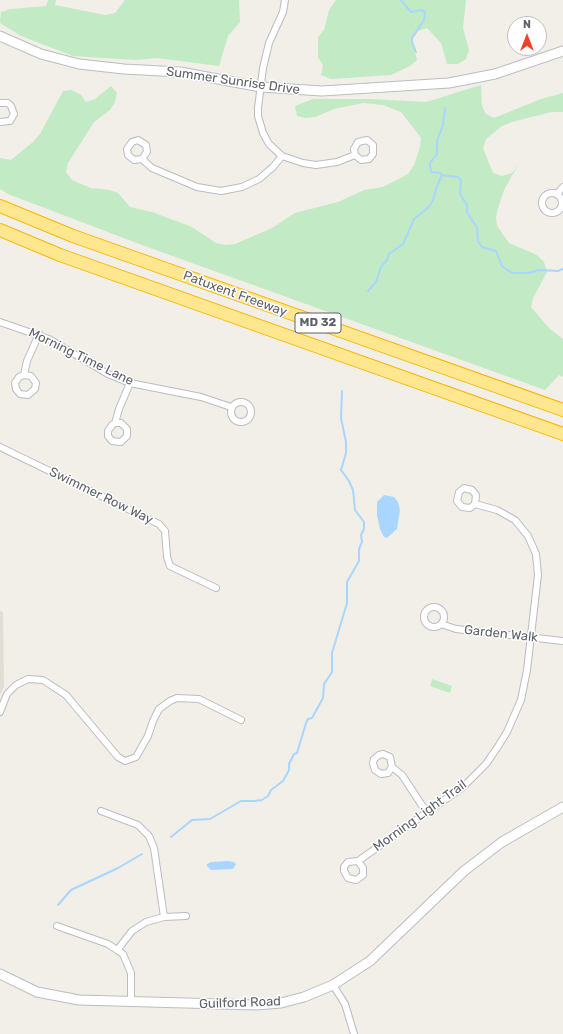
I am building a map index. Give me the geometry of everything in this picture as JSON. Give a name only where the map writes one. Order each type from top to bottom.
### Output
[{"type":"highway","points":[[0,200],[73,236]]},
{"type":"highway","name":"Patuxent Freeway","points":[[0,206],[73,236],[563,410]]},
{"type":"highway","name":"Patuxent Freeway","points":[[1,230],[60,255],[563,434]]},
{"type":"main road","name":"Summer Sunrise Drive","points":[[0,36],[41,54],[79,64],[124,69],[180,72],[261,87],[322,91],[448,83],[495,74],[563,51]]},
{"type":"main road","name":"Guilford Road","points":[[0,974],[37,992],[80,1000],[131,1003],[270,1005],[304,997],[333,985],[381,952],[446,888],[487,853],[563,807]]},
{"type":"street","points":[[285,0],[283,12],[266,55],[258,108],[260,124],[269,144],[282,156],[298,162],[316,165],[337,162],[355,155]]},
{"type":"street","points":[[0,103],[12,106],[14,114],[10,120],[0,122]]},
{"type":"street","points":[[142,159],[152,168],[197,186],[221,191],[242,187],[260,179],[282,156]]},
{"type":"street","points":[[557,194],[563,187]]},
{"type":"street","name":"Morning Time Lane","points":[[0,322],[39,334],[108,374],[130,383],[201,398],[231,407]]},
{"type":"street","points":[[24,375],[27,361],[39,334]]},
{"type":"street","points":[[116,423],[119,409],[130,383]]},
{"type":"street","name":"Swimmer Row Way","points":[[0,447],[159,524],[165,531],[167,557],[170,566],[216,588]]},
{"type":"street","name":"Morning Light Trail","points":[[358,861],[463,787],[486,764],[507,732],[518,706],[525,684],[538,575],[533,545],[524,530],[515,520],[497,510],[475,504]]},
{"type":"street","name":"Garden Walk","points":[[441,624],[456,630],[563,641]]},
{"type":"street","points":[[0,712],[7,694],[16,685],[28,680],[43,680],[66,695],[118,757],[125,761],[136,757],[148,736],[152,721],[159,709],[170,700],[177,698],[199,699],[241,720]]},
{"type":"street","points":[[392,767],[402,775],[427,813]]},
{"type":"street","points":[[101,811],[138,825],[149,836],[154,848],[164,916]]},
{"type":"street","points":[[118,949],[138,927],[154,919],[164,916],[186,916]]},
{"type":"street","points":[[57,926],[118,949],[123,954],[129,966],[131,1003]]},
{"type":"street","points":[[333,985],[344,1004],[354,1034]]},
{"type":"shaded area","points":[[0,611],[3,612],[4,687],[0,695]]},
{"type":"green space","points":[[48,0],[56,0],[55,5],[105,15],[115,13],[125,0],[239,0],[240,22],[228,36],[219,66],[157,58],[136,60],[73,56],[21,36],[0,23],[1,12],[11,9],[46,6]]},
{"type":"green space","points":[[336,0],[466,0],[463,28],[469,50],[466,59],[458,64],[447,64],[441,43],[427,28],[418,31],[412,40],[417,60],[410,66],[391,75],[331,79],[321,75],[323,65],[318,57],[318,37],[324,30],[329,10]]},
{"type":"green space","points":[[481,85],[482,106],[486,114],[494,118],[541,99],[563,93],[563,112],[551,112],[502,126],[486,139],[483,148],[493,173],[502,176],[512,173],[518,165],[504,190],[496,217],[497,226],[509,243],[537,255],[544,262],[547,272],[533,298],[531,307],[550,329],[563,339],[563,377],[559,375],[545,390],[142,245],[8,194],[0,189],[0,158],[11,160],[33,142],[40,134],[63,91],[72,90],[81,95],[86,102],[95,99],[111,86],[117,93],[115,102],[110,110],[94,122],[68,163],[66,172],[72,180],[91,188],[109,190],[118,193],[130,207],[152,212],[192,227],[216,243],[225,245],[235,244],[272,228],[295,213],[338,202],[364,190],[383,187],[408,174],[414,165],[420,147],[421,138],[401,112],[383,105],[363,103],[334,109],[315,117],[306,118],[297,116],[295,106],[313,99],[371,99],[426,102]]},
{"type":"green space","points":[[432,679],[452,686],[450,693],[430,686]]},
{"type":"water","points":[[384,495],[394,497],[398,502],[400,510],[397,529],[387,538],[384,537],[380,529],[377,515],[377,502]]},
{"type":"water","points":[[228,861],[236,864],[233,869],[211,870],[207,866],[207,864],[211,862]]},
{"type":"waterway","points":[[401,0],[411,12],[421,10],[425,12],[424,20],[412,38],[416,52]]},
{"type":"waterway","points":[[368,291],[376,282],[381,267],[387,260],[389,254],[403,244],[414,219],[429,207],[433,200],[442,175],[441,173],[431,172],[430,163],[437,154],[437,141],[443,125],[445,108]]},
{"type":"waterway","points":[[442,175],[458,177],[461,180],[460,194],[467,205],[467,212],[477,228],[478,241],[482,247],[496,251],[502,266],[507,270],[513,273],[529,273],[539,270],[558,271],[563,269]]},
{"type":"waterway","points":[[171,837],[192,820],[210,819],[241,801],[262,800],[268,796],[271,790],[283,781],[289,770],[289,764],[294,754],[297,753],[306,723],[308,719],[312,718],[323,698],[324,684],[332,672],[332,653],[347,603],[347,582],[359,561],[359,549],[362,542],[361,535],[364,529],[364,522],[355,510],[353,490],[349,481],[341,470],[346,453],[346,442],[341,418],[342,391]]},
{"type":"waterway","points":[[58,905],[71,890],[118,868],[142,854]]}]
